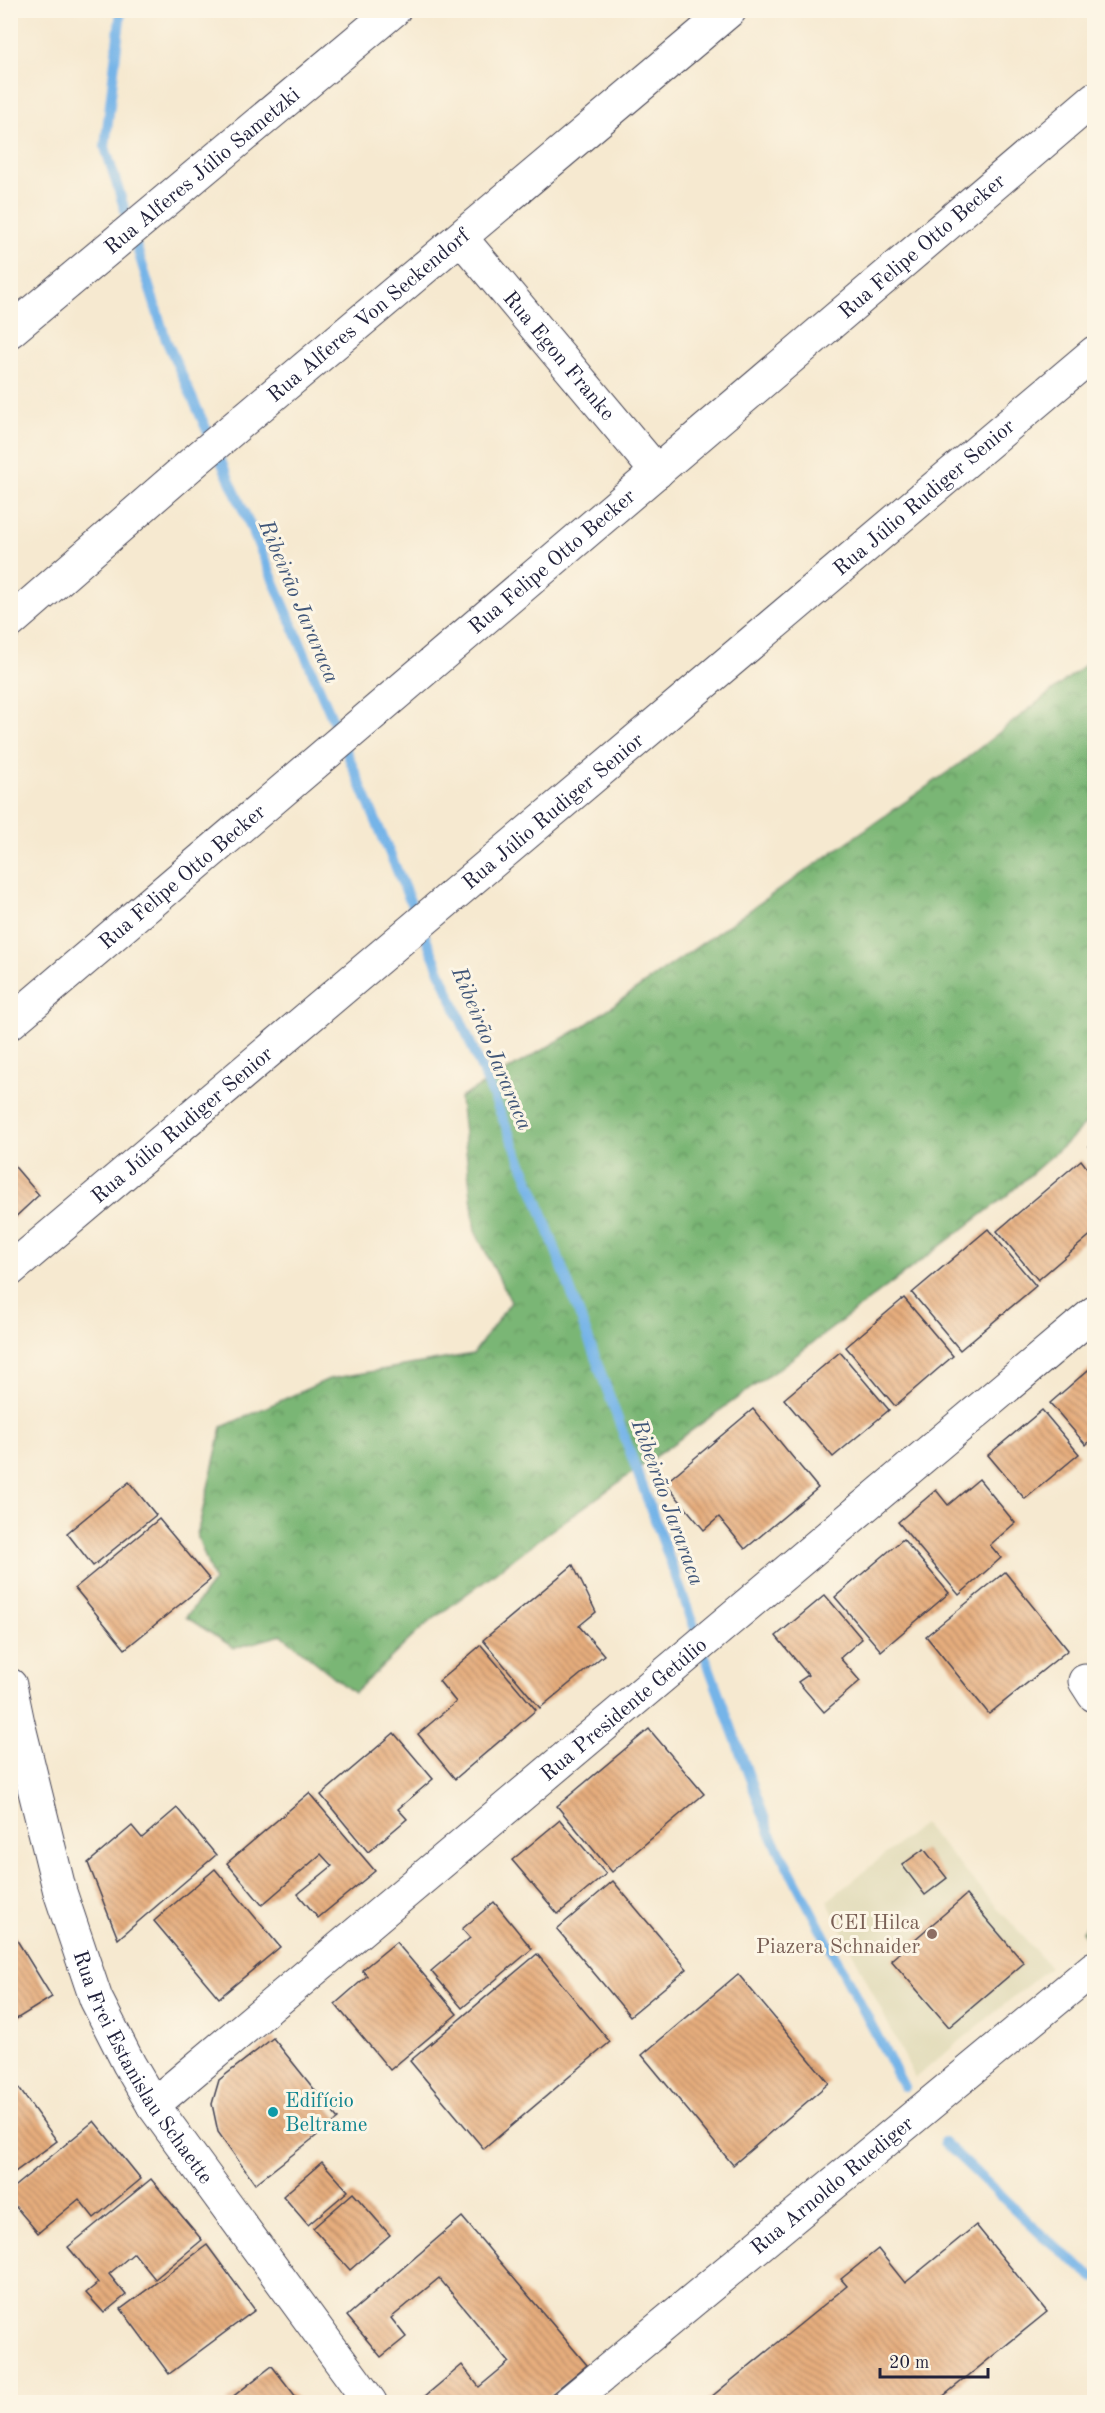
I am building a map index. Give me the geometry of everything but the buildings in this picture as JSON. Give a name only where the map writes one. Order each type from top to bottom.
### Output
[{"type":"street","name":"Rua Alferes Júlio Sametzki","points":[[10,332],[394,10]]},
{"type":"street","name":"Rua Alferes Von Seckendorf","points":[[10,622],[195,461],[730,10]]},
{"type":"street","name":"Rua Felipe Otto Becker","points":[[10,1023],[1095,99]]},
{"type":"street","name":"Rua Egon Franke","points":[[461,238],[657,471]]},
{"type":"street","name":"Rua Júlio Rudiger Senior","points":[[10,1270],[1095,353]]},
{"type":"street","name":"Rua Presidente Getúlio","points":[[153,2105],[1095,1313]]},
{"type":"street","name":"Rua Frei Estanislau Schaette","points":[[10,1685],[60,1892],[96,1999],[153,2105],[370,2403]]},
{"type":"street","name":"Rua Arnoldo Ruediger","points":[[570,2403],[1095,1968]]},
{"type":"shaded area","name":"CEI Hilca Piazera Schnaider","points":[[923,1824],[1050,1967],[915,2078],[827,1901]]},
{"type":"green space","points":[[1094,658],[1094,1115],[1073,1137],[1005,1197],[782,1366],[549,1532],[424,1626],[354,1693],[282,1635],[234,1648],[186,1617],[214,1581],[197,1535],[222,1427],[329,1379],[473,1354],[511,1302],[475,1231],[460,1098],[582,1027],[958,765]]},
{"type":"green space","points":[[1094,1917],[1094,1946],[1082,1931]]},
{"type":"waterway","name":"Ribeirão Jararaca","points":[[121,10],[105,147],[166,340],[249,523],[537,1199],[770,1833],[904,2087]]},
{"type":"waterway","name":"Ribeirão Jararaca","points":[[944,2142],[1044,2237],[1094,2278]]},
{"type":"place","name":"CEI Hilca Piazera Schnaider","points":[[932,1934]]},
{"type":"place","name":"Edifício Beltrame","points":[[273,2112]]}]
